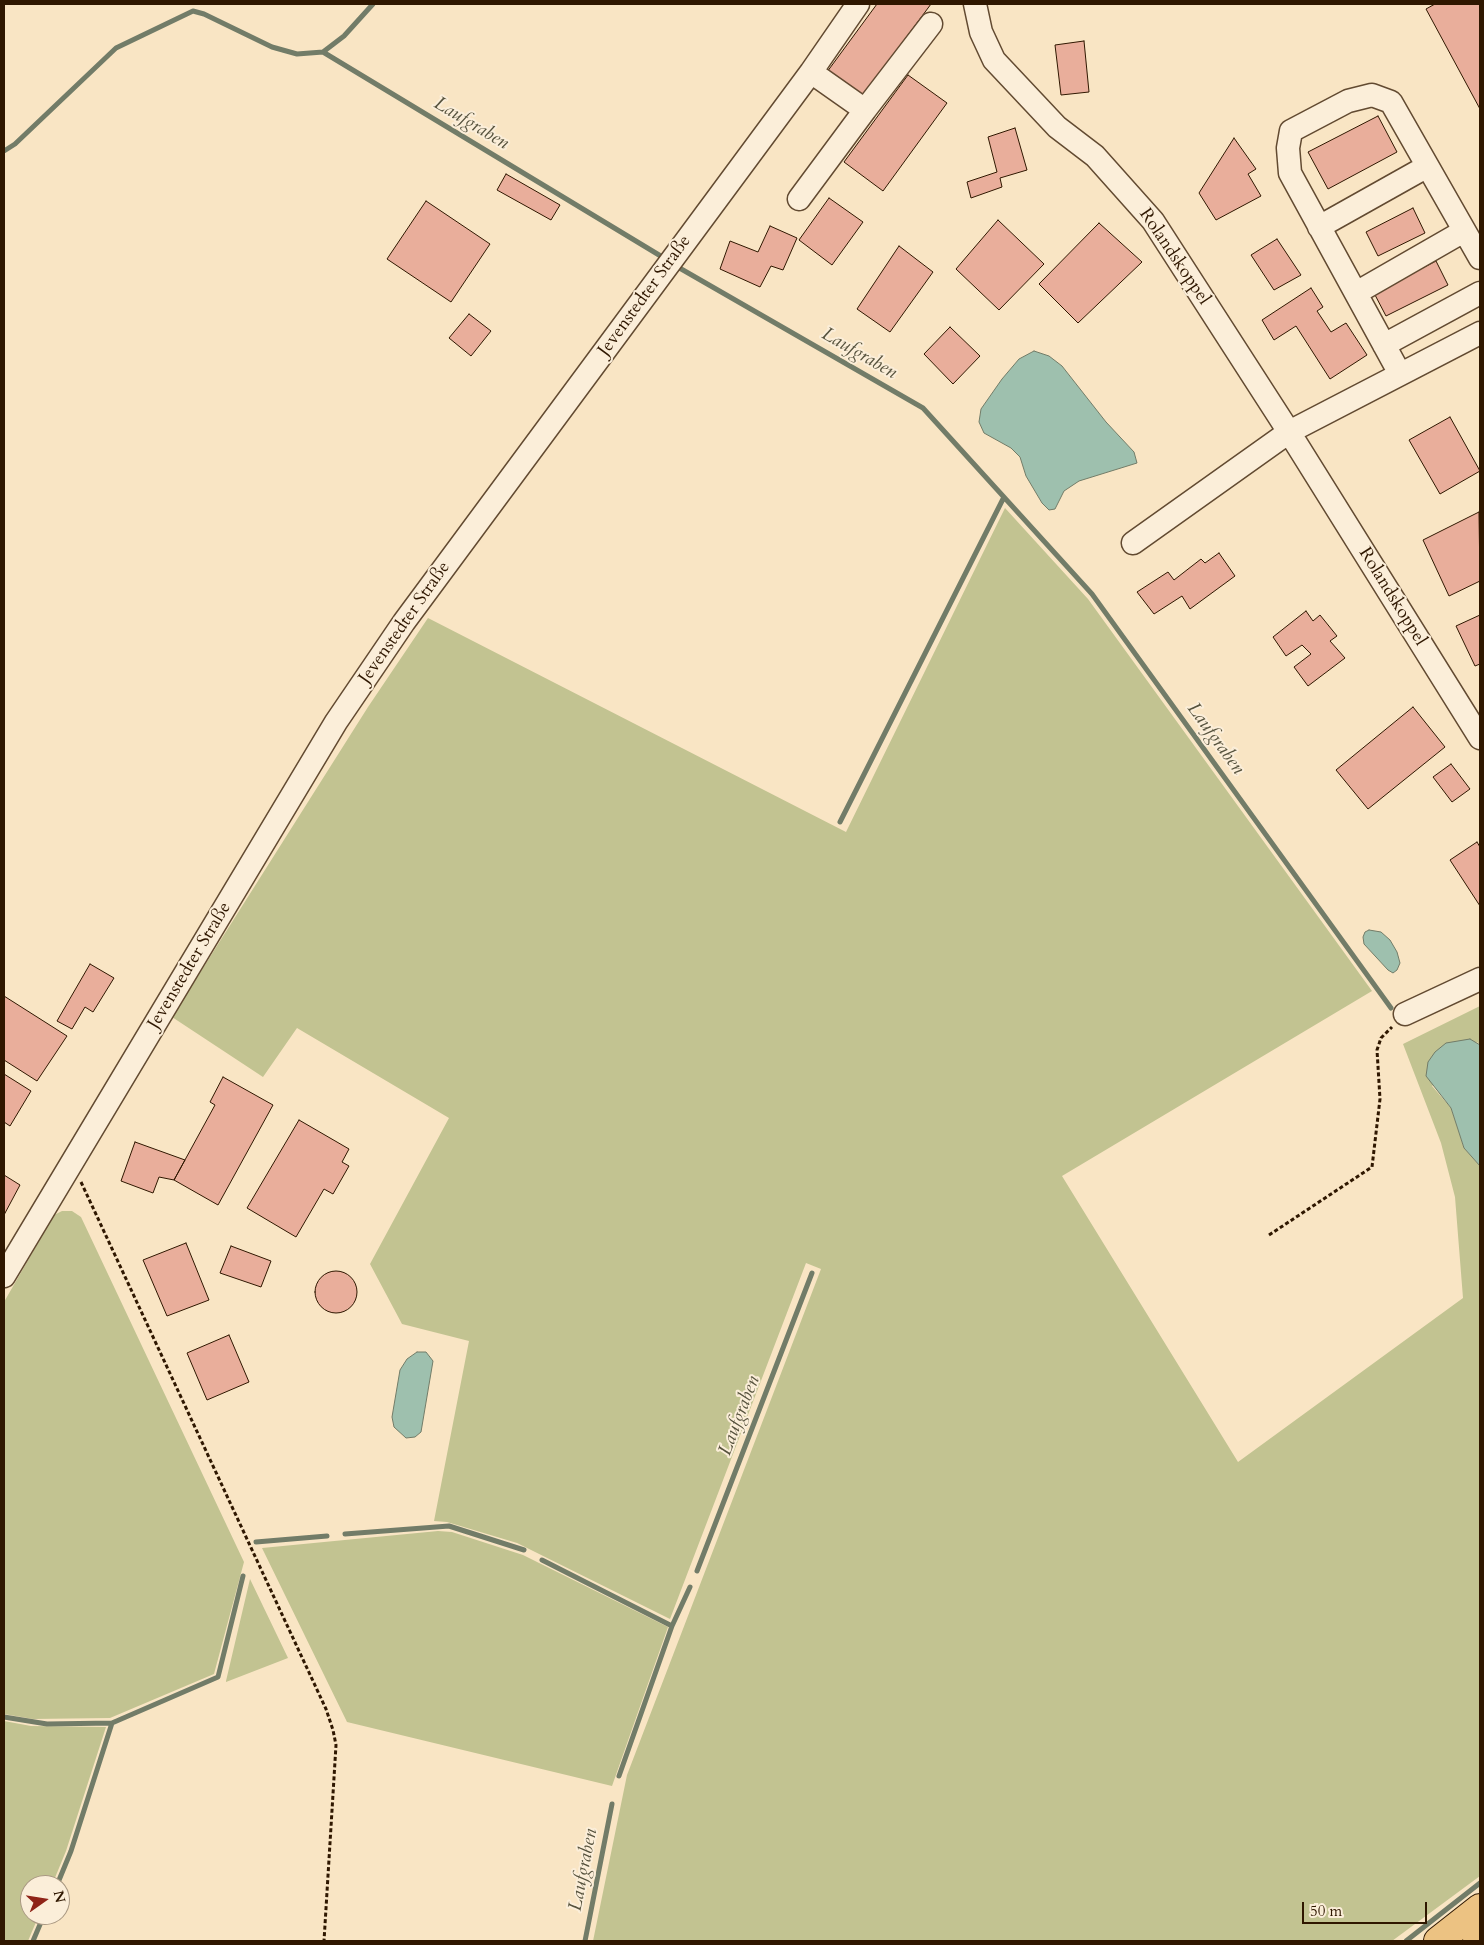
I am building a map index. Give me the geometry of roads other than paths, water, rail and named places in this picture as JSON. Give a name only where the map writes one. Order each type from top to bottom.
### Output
[{"type":"highway","points":[[1438,1941],[1480,1908]]},
{"type":"highway","points":[[1477,1941],[1480,1938]]},
{"type":"street","name":"Jevenstedter Straße","points":[[4,1276],[71,1161],[341,714],[404,622],[811,72],[858,4]]},
{"type":"street","name":"Rolandskoppel","points":[[975,4],[981,32],[994,60],[1056,127],[1095,156],[1153,221],[1289,432],[1473,710],[1480,738]]},
{"type":"street","points":[[799,199],[931,24]]},
{"type":"street","points":[[811,72],[865,110]]},
{"type":"street","points":[[1400,374],[1290,173],[1288,148],[1291,131],[1348,101],[1372,95],[1390,102],[1480,258]]},
{"type":"street","points":[[1319,226],[1426,167]]},
{"type":"street","points":[[1356,293],[1464,231]]},
{"type":"street","points":[[1384,344],[1480,293]]},
{"type":"street","points":[[1134,543],[1289,432],[1480,333]]},
{"type":"street","points":[[1405,1014],[1480,979]]},
{"type":"waterway","name":"Laufgraben","points":[[373,4],[344,36],[323,52],[664,258]]},
{"type":"waterway","points":[[4,151],[15,144],[116,48],[193,11],[204,14],[272,47],[297,54],[323,52]]},
{"type":"waterway","name":"Laufgraben","points":[[676,266],[923,408],[1092,594],[1391,1008]]},
{"type":"waterway","name":"Laufgraben","points":[[840,822],[1004,497]]},
{"type":"waterway","name":"Laufgraben","points":[[697,1571],[812,1273]]},
{"type":"waterway","points":[[345,1534],[449,1526],[524,1550]]},
{"type":"waterway","points":[[256,1542],[327,1536]]},
{"type":"waterway","points":[[542,1560],[672,1626]]},
{"type":"waterway","points":[[61,1875],[71,1851],[112,1723],[218,1677],[243,1576]]},
{"type":"waterway","name":"Laufgraben","points":[[619,1776],[672,1626],[690,1587]]},
{"type":"waterway","points":[[4,1717],[47,1724],[112,1723]]},
{"type":"waterway","name":"Laufgraben","points":[[585,1941],[612,1804]]},
{"type":"waterway","points":[[1406,1941],[1480,1883]]},
{"type":"waterway","points":[[33,1941],[40,1925]]}]
